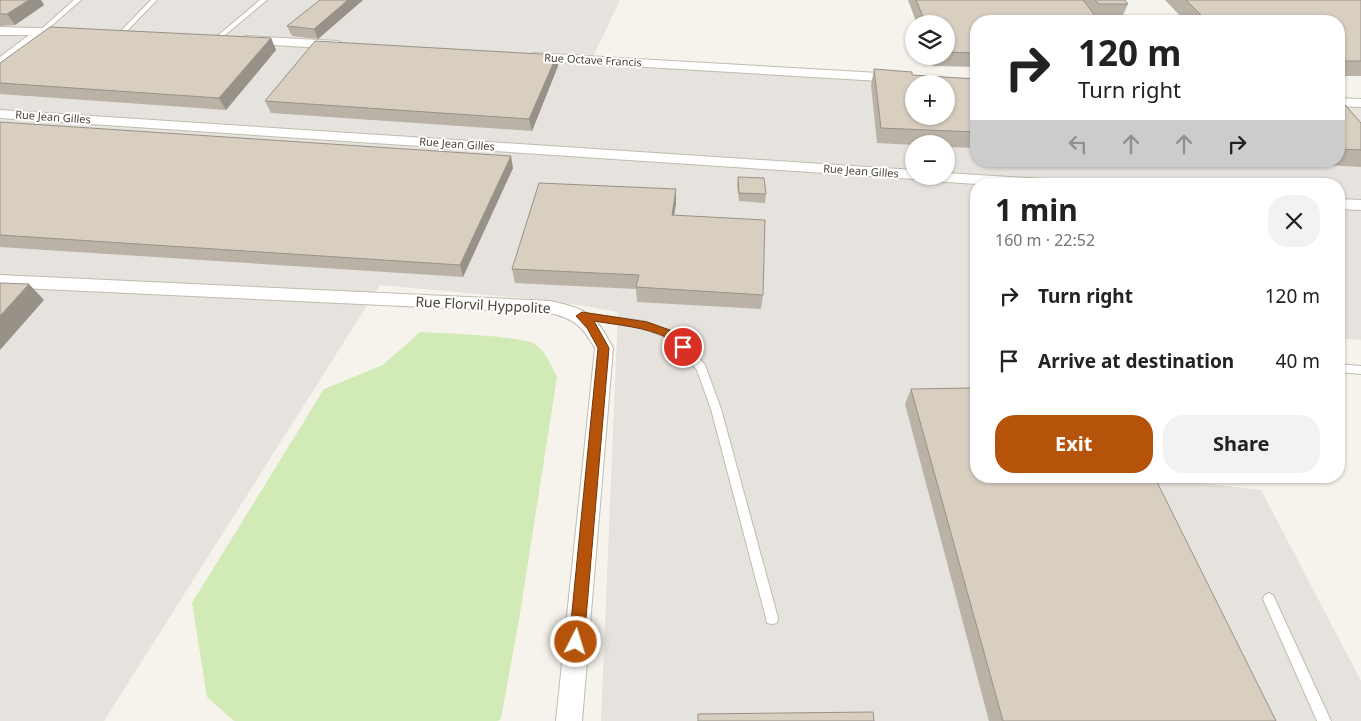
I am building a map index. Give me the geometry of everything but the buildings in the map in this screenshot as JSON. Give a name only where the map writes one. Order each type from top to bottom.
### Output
[{"type":"street","points":[[0,31],[76,34]]},
{"type":"street","points":[[0,63],[40,33]]},
{"type":"street","points":[[117,34],[141,35]]},
{"type":"street","points":[[212,39],[354,46]]},
{"type":"street","name":"Rue Octave Francis","points":[[522,56],[905,78]]},
{"type":"street","points":[[1345,102],[1361,103]]},
{"type":"street","name":"Rue Jean Gilles","points":[[0,114],[905,174]]},
{"type":"street","points":[[955,178],[970,179]]},
{"type":"street","points":[[1345,204],[1361,205]]},
{"type":"street","name":"Rue Florvil Hyppolite","points":[[0,280],[550,307],[582,316]]},
{"type":"street","points":[[569,721],[604,348],[591,325],[582,316]]},
{"type":"lane","points":[[40,33],[78,0]]},
{"type":"lane","points":[[117,34],[154,0]]},
{"type":"lane","points":[[212,39],[264,0]]},
{"type":"lane","points":[[582,316],[643,325],[674,336],[701,368],[716,408],[772,618]]},
{"type":"lane","points":[[1345,369],[1361,370]]},
{"type":"lane","points":[[1269,599],[1324,721]]},
{"type":"shaded area","points":[[0,0],[620,0],[590,63],[905,81],[905,125],[955,125],[955,84],[970,85],[970,167],[1345,167],[1345,105],[1361,106],[1361,340],[1345,339],[1345,178],[970,178],[970,483],[1202,483],[1261,490],[1361,681],[1361,721],[601,721],[618,312],[554,301],[380,285],[104,721],[0,721]]},
{"type":"green space","points":[[420,332],[499,337],[528,341],[535,344],[542,351],[557,377],[519,620],[501,718],[498,721],[234,721],[207,697],[192,603],[324,389],[383,365]]},
{"type":"route","points":[[576,642],[604,348],[591,325],[582,316],[643,325],[674,336],[683,347]]}]
